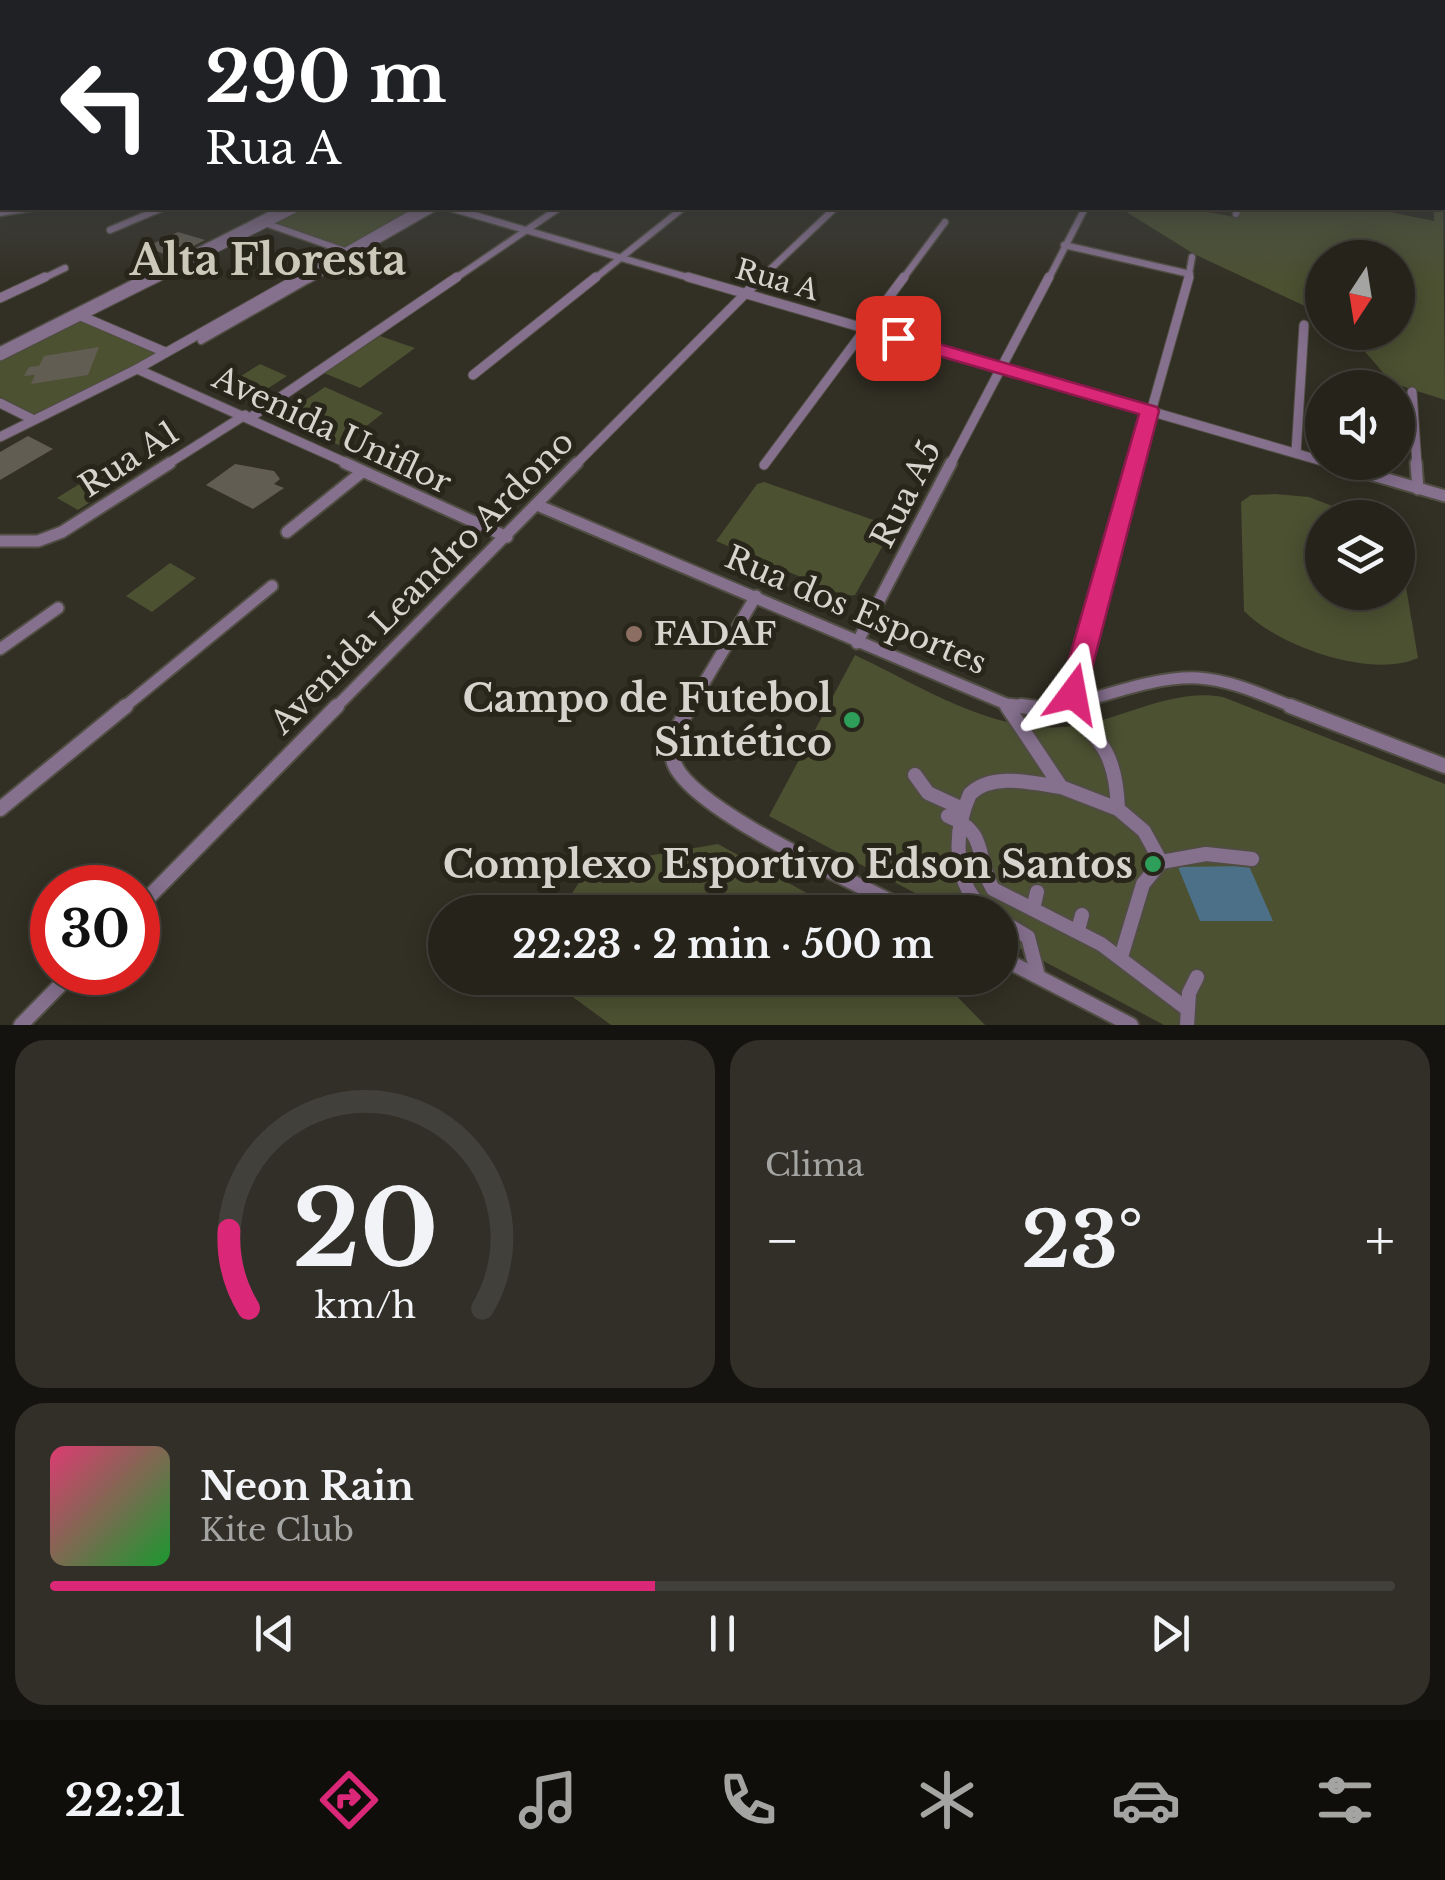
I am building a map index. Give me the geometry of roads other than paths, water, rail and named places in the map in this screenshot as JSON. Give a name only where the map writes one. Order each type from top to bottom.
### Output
[{"type":"street","points":[[110,230],[157,210]]},
{"type":"street","points":[[0,353],[278,210]]},
{"type":"street","points":[[0,353],[292,210]]},
{"type":"street","points":[[0,437],[137,369],[418,210]]},
{"type":"street","points":[[201,341],[431,210]]},
{"type":"street","name":"Rua A","points":[[457,210],[1305,456]]},
{"type":"street","name":"Rua A1","points":[[0,541],[38,540],[62,532],[248,416],[556,210]]},
{"type":"street","points":[[474,375],[680,210]]},
{"type":"street","name":"Avenida Leandro Ardono","points":[[160,886],[744,294],[833,210]]},
{"type":"street","name":"Rua A5","points":[[857,643],[1084,210]]},
{"type":"street","points":[[764,464],[946,222]]},
{"type":"street","points":[[265,223],[345,251]]},
{"type":"street","points":[[1064,246],[1190,274]]},
{"type":"street","points":[[1118,809],[1119,774],[1112,754],[1070,707],[1192,257]]},
{"type":"street","points":[[0,298],[65,268]]},
{"type":"street","points":[[81,316],[165,352]]},
{"type":"street","points":[[1296,453],[1304,325]]},
{"type":"street","name":"Avenida Uniflor","points":[[137,369],[248,416],[507,537]]},
{"type":"street","points":[[0,403],[32,419]]},
{"type":"street","points":[[1415,440],[1418,488]]},
{"type":"street","points":[[286,532],[362,472]]},
{"type":"street","name":"Rua A","points":[[1390,480],[1445,496]]},
{"type":"street","name":"Rua dos Esportes","points":[[537,505],[1006,704],[1031,710],[1070,707],[1168,680],[1198,678],[1238,686],[1445,766]]},
{"type":"street","points":[[0,808],[272,586]]},
{"type":"street","points":[[756,596],[674,733],[673,760],[684,781],[719,810],[880,895]]},
{"type":"street","points":[[0,649],[58,608]]},
{"type":"street","points":[[1006,704],[1061,787]]},
{"type":"street","points":[[915,775],[919,786],[957,815],[981,842],[986,880],[993,889],[1035,900],[1080,922],[1187,1017]]},
{"type":"street","points":[[970,895],[964,884],[957,815],[976,788],[997,782],[1061,787],[1118,809],[1144,831],[1161,862]]},
{"type":"street","points":[[1121,957],[1144,884],[1161,862],[1206,854],[1252,859]]},
{"type":"street","points":[[1018,931],[1028,937],[1038,976]]},
{"type":"street","points":[[1018,966],[1130,1025]]},
{"type":"street","points":[[1187,1017],[1189,993],[1197,976]]},
{"type":"street","points":[[20,1025],[50,995]]},
{"type":"water","points":[[1249,866],[1273,921],[1200,921],[1178,867]]},
{"type":"place","name":"FADAF","points":[[634,634]]},
{"type":"place","name":"Campo de Futebol Sintético","points":[[852,720]]},
{"type":"place","name":"Complexo Esportivo Edson Santos","points":[[1153,864]]},
{"type":"district","name":"Alta Floresta","points":[[268,260]]}]
